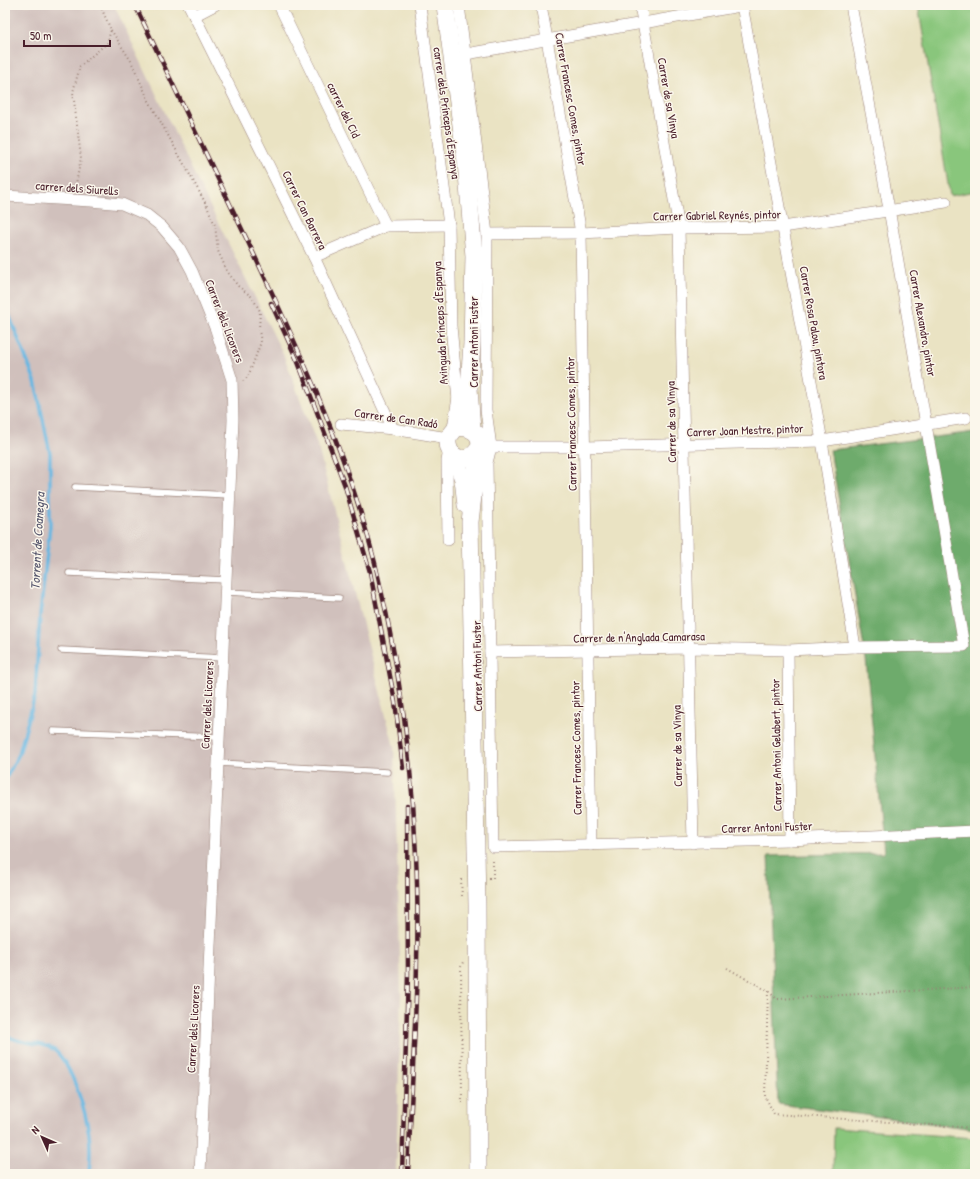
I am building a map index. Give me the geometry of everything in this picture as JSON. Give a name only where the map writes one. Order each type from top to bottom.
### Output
[{"type":"main road","points":[[445,5],[466,162],[474,256],[472,343],[462,389],[456,437],[470,522]]},
{"type":"main road","points":[[456,437],[477,435],[483,450],[476,470],[470,522],[477,905],[478,1174]]},
{"type":"main road","points":[[456,437],[466,459],[483,450]]},
{"type":"street","name":"Carrer Can Barrera","points":[[189,5],[314,257],[393,429]]},
{"type":"street","points":[[194,16],[215,5]]},
{"type":"street","name":"carrer del Cid","points":[[279,5],[386,226]]},
{"type":"street","name":"carrer dels Prínceps d'Espanya","points":[[420,5],[449,225]]},
{"type":"street","name":"Carrer Antoni Fuster","points":[[459,5],[487,234],[486,410],[483,450],[487,463],[494,847],[790,840],[975,831]]},
{"type":"street","name":"Carrer Francesc Comes, pintor","points":[[541,5],[581,233],[592,845]]},
{"type":"street","name":"Carrer de sa Vinya","points":[[640,5],[679,228],[693,842]]},
{"type":"street","points":[[466,54],[743,5]]},
{"type":"street","name":"Carrer Rosa Palou, pintora","points":[[743,5],[822,440],[855,647]]},
{"type":"street","name":"Carrer Alexandro, pintor","points":[[851,5],[927,424],[964,646]]},
{"type":"street","name":"carrer dels Siurells","points":[[5,196],[122,204],[147,215],[162,227],[179,247]]},
{"type":"street","name":"Carrer Gabriel Reynés, pintor","points":[[487,234],[581,233],[679,228],[783,226],[889,209],[946,202]]},
{"type":"street","points":[[314,257],[386,226],[449,225]]},
{"type":"street","name":"Avinguda Prínceps d'Espanya","points":[[448,540],[447,461],[456,437],[451,326],[449,225]]},
{"type":"street","name":"Carrer dels Licorers","points":[[179,247],[192,271],[216,330],[232,380],[226,592],[218,737],[200,1174]]},
{"type":"street","points":[[927,424],[966,418]]},
{"type":"street","name":"Carrer de Can Radó","points":[[340,424],[456,437]]},
{"type":"street","name":"Carrer Joan Mestre, pintor","points":[[483,450],[822,440],[927,424]]},
{"type":"street","name":"Carrer de n'Anglada Camarasa","points":[[490,652],[688,648],[788,650],[855,647],[964,646]]},
{"type":"street","name":"Carrer Antoni Gelabert, pintor","points":[[788,650],[790,840]]},
{"type":"lane","points":[[75,487],[229,495]]},
{"type":"lane","points":[[68,573],[226,580]]},
{"type":"lane","points":[[226,592],[339,598]]},
{"type":"lane","points":[[61,650],[222,658]]},
{"type":"lane","points":[[53,731],[218,737]]},
{"type":"lane","points":[[217,763],[387,772]]},
{"type":"path","points":[[100,5],[111,30],[130,61],[148,99],[206,204],[216,225],[218,251],[227,271],[238,286],[252,297],[260,311],[259,330],[261,342],[248,377],[232,388]]},
{"type":"path","points":[[72,200],[79,176],[81,158],[73,92],[80,66],[107,43],[111,30]]},
{"type":"path","points":[[727,968],[768,991],[777,999],[975,987]]},
{"type":"path","points":[[768,991],[765,1096],[774,1114],[975,1128]]},
{"type":"shaded area","points":[[5,5],[114,5],[197,180],[284,356],[318,447],[394,747],[401,992],[396,1174],[5,1174],[5,73],[10,73],[5,60]]},
{"type":"green space","points":[[918,5],[975,5],[975,191],[950,196]]},
{"type":"green space","points":[[975,432],[975,1129],[778,1104],[768,856],[884,853],[866,659],[830,450]]},
{"type":"green space","points":[[834,1128],[975,1138],[975,1174],[833,1174]]},
{"type":"waterway","name":"Torrent de Coanegra","points":[[5,305],[35,381],[50,453],[50,526],[40,615],[35,695],[19,754],[5,780]]},
{"type":"waterway","name":"Torrent de Coanegra","points":[[5,1035],[23,1042],[49,1047],[57,1052],[64,1061],[81,1099],[89,1134],[89,1174]]},
{"type":"railway","points":[[135,5],[267,283],[320,400],[336,440],[364,522],[375,563],[391,635],[403,708],[411,781],[416,855],[417,975],[408,1174]]},
{"type":"railway","points":[[271,303],[298,362],[345,486],[370,572],[395,702],[403,768]]},
{"type":"railway","points":[[402,1174],[408,974],[407,806]]}]
